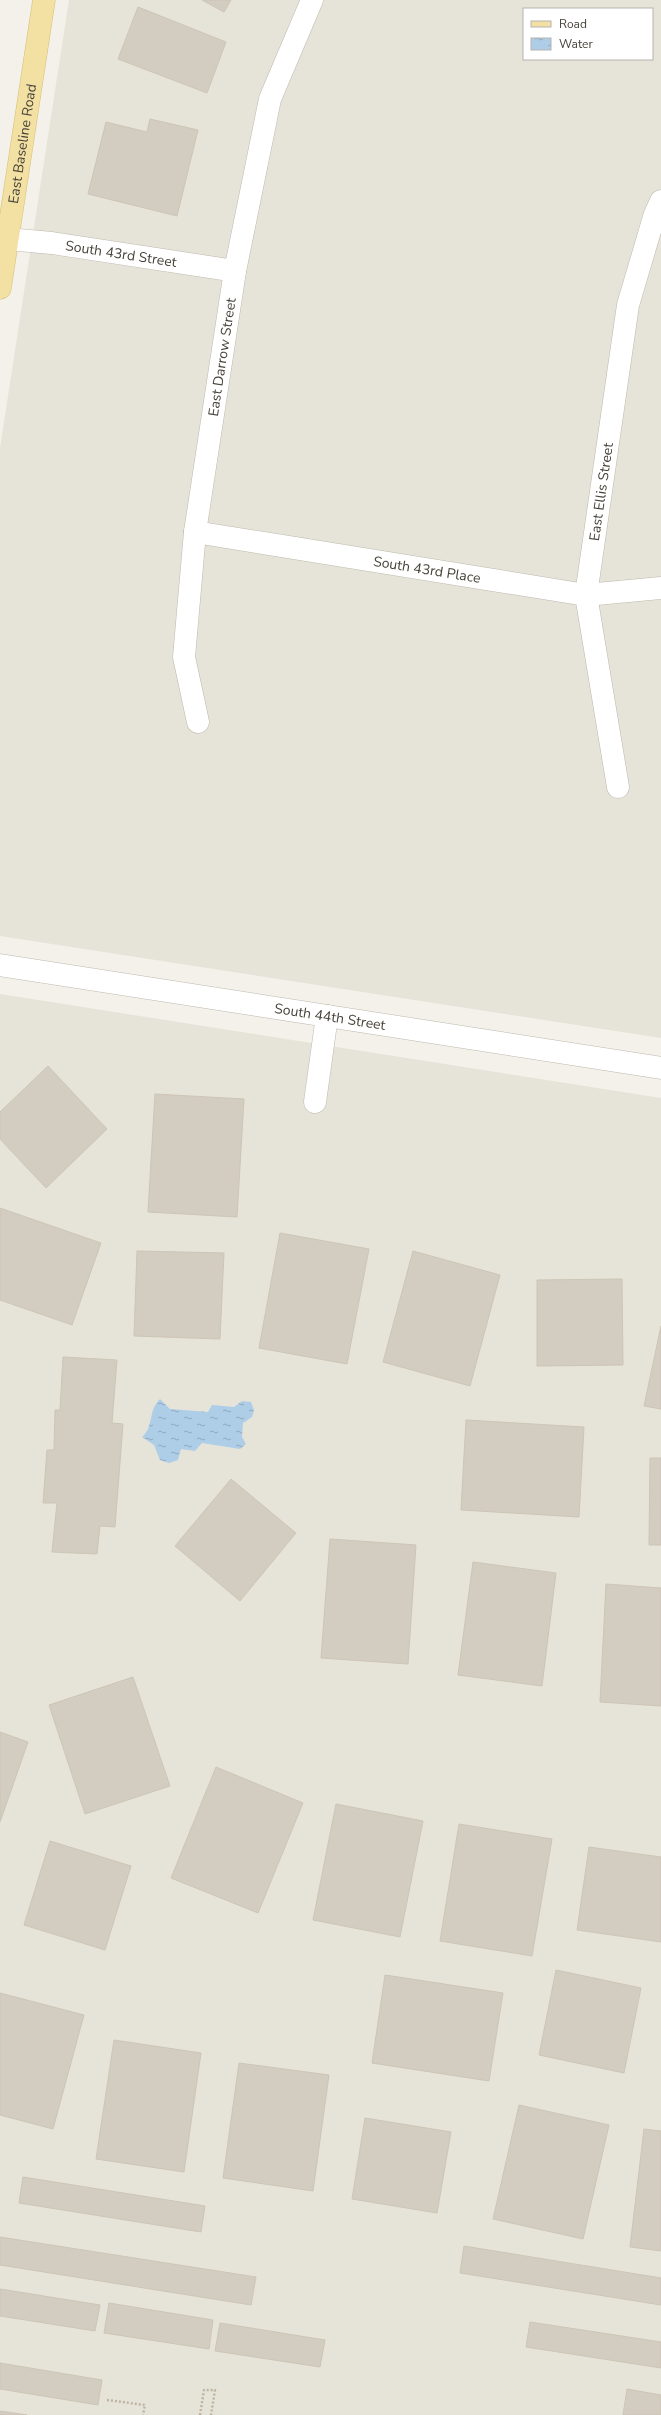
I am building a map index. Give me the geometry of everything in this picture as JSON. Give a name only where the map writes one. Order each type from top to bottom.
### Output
[{"type":"main road","name":"East Baseline Road","points":[[0,288],[4,239],[44,0]]},
{"type":"street","name":"East Darrow Street","points":[[198,722],[184,657],[194,532],[235,271],[270,99],[312,0]]},
{"type":"street","name":"East Ellis Street","points":[[618,787],[586,595],[628,305],[655,214],[661,201]]},
{"type":"street","name":"South 43rd Street","points":[[4,239],[52,243],[235,271]]},
{"type":"street","name":"South 43rd Place","points":[[194,532],[586,595],[661,588]]},
{"type":"street","name":"South 44th Street","points":[[0,965],[661,1068]]},
{"type":"street","points":[[315,1102],[327,1016]]},
{"type":"path","points":[[200,2415],[204,2390],[215,2390],[211,2415]]},
{"type":"path","points":[[107,2400],[145,2405],[143,2415]]},
{"type":"shaded area","points":[[69,0],[661,0],[661,1038],[0,936],[0,448]]},
{"type":"shaded area","points":[[0,994],[661,1098],[661,2415],[0,2415]]},
{"type":"water","points":[[160,1399],[170,1409],[208,1412],[212,1405],[234,1407],[242,1401],[251,1402],[254,1410],[252,1417],[243,1423],[242,1437],[246,1444],[240,1449],[202,1443],[195,1451],[181,1449],[178,1460],[169,1463],[160,1460],[154,1445],[142,1437],[146,1433],[156,1403]]},
{"type":"building","points":[[202,0],[231,0],[224,12]]},
{"type":"building","points":[[138,7],[226,42],[207,93],[118,59]]},
{"type":"building","points":[[150,119],[198,130],[177,216],[88,194],[106,122],[147,132]]},
{"type":"building","points":[[48,1066],[107,1129],[46,1188],[0,1139],[0,1112]]},
{"type":"building","points":[[155,1094],[244,1099],[237,1217],[148,1212]]},
{"type":"building","points":[[0,1208],[101,1243],[72,1325],[0,1300]]},
{"type":"building","points":[[280,1233],[369,1249],[347,1364],[259,1348]]},
{"type":"building","points":[[137,1251],[224,1253],[220,1339],[134,1336]]},
{"type":"building","points":[[413,1251],[500,1275],[470,1386],[383,1362]]},
{"type":"building","points":[[622,1279],[623,1365],[537,1366],[537,1280]]},
{"type":"building","points":[[661,1326],[661,1409],[644,1406]]},
{"type":"building","points":[[63,1357],[117,1360],[112,1423],[123,1424],[115,1527],[100,1526],[97,1554],[52,1552],[57,1503],[43,1503],[47,1450],[54,1450],[55,1410],[60,1410]]},
{"type":"building","points":[[466,1420],[584,1427],[579,1517],[461,1510]]},
{"type":"building","points":[[650,1458],[661,1458],[661,1545],[649,1545]]},
{"type":"building","points":[[231,1479],[296,1533],[240,1601],[175,1546]]},
{"type":"building","points":[[330,1539],[416,1545],[408,1664],[321,1658]]},
{"type":"building","points":[[473,1562],[556,1573],[542,1686],[458,1675]]},
{"type":"building","points":[[606,1584],[661,1588],[661,1706],[600,1702]]},
{"type":"building","points":[[133,1677],[170,1786],[85,1814],[49,1705]]},
{"type":"building","points":[[0,1732],[28,1742],[0,1822]]},
{"type":"building","points":[[216,1767],[303,1803],[258,1913],[171,1878]]},
{"type":"building","points":[[336,1804],[423,1821],[400,1937],[313,1920]]},
{"type":"building","points":[[459,1824],[552,1839],[532,1956],[440,1941]]},
{"type":"building","points":[[50,1841],[131,1866],[105,1950],[24,1925]]},
{"type":"building","points":[[589,1847],[661,1857],[661,1942],[577,1930]]},
{"type":"building","points":[[556,1970],[641,1988],[624,2073],[539,2055]]},
{"type":"building","points":[[385,1975],[503,1993],[489,2081],[372,2063]]},
{"type":"building","points":[[0,1993],[84,2015],[53,2129],[0,2115]]},
{"type":"building","points":[[114,2040],[201,2053],[184,2172],[96,2159]]},
{"type":"building","points":[[239,2063],[329,2075],[313,2191],[223,2178]]},
{"type":"building","points":[[519,2105],[609,2125],[583,2239],[493,2219]]},
{"type":"building","points":[[365,2118],[451,2132],[437,2213],[352,2199]]},
{"type":"building","points":[[644,2129],[661,2131],[661,2251],[630,2247]]},
{"type":"building","points":[[23,2177],[205,2206],[201,2232],[19,2203]]},
{"type":"building","points":[[0,2237],[256,2277],[251,2305],[0,2265]]},
{"type":"building","points":[[464,2246],[661,2278],[661,2305],[460,2273]]},
{"type":"building","points":[[0,2289],[100,2305],[95,2331],[0,2316]]},
{"type":"building","points":[[109,2303],[213,2320],[209,2349],[104,2333]]},
{"type":"building","points":[[530,2322],[661,2342],[661,2368],[526,2347]]},
{"type":"building","points":[[220,2323],[325,2340],[320,2367],[215,2351]]},
{"type":"building","points":[[0,2363],[102,2380],[98,2405],[0,2389]]},
{"type":"building","points":[[627,2389],[661,2395],[661,2415],[623,2415]]},
{"type":"building","points":[[0,2411],[27,2415],[0,2415]]}]
